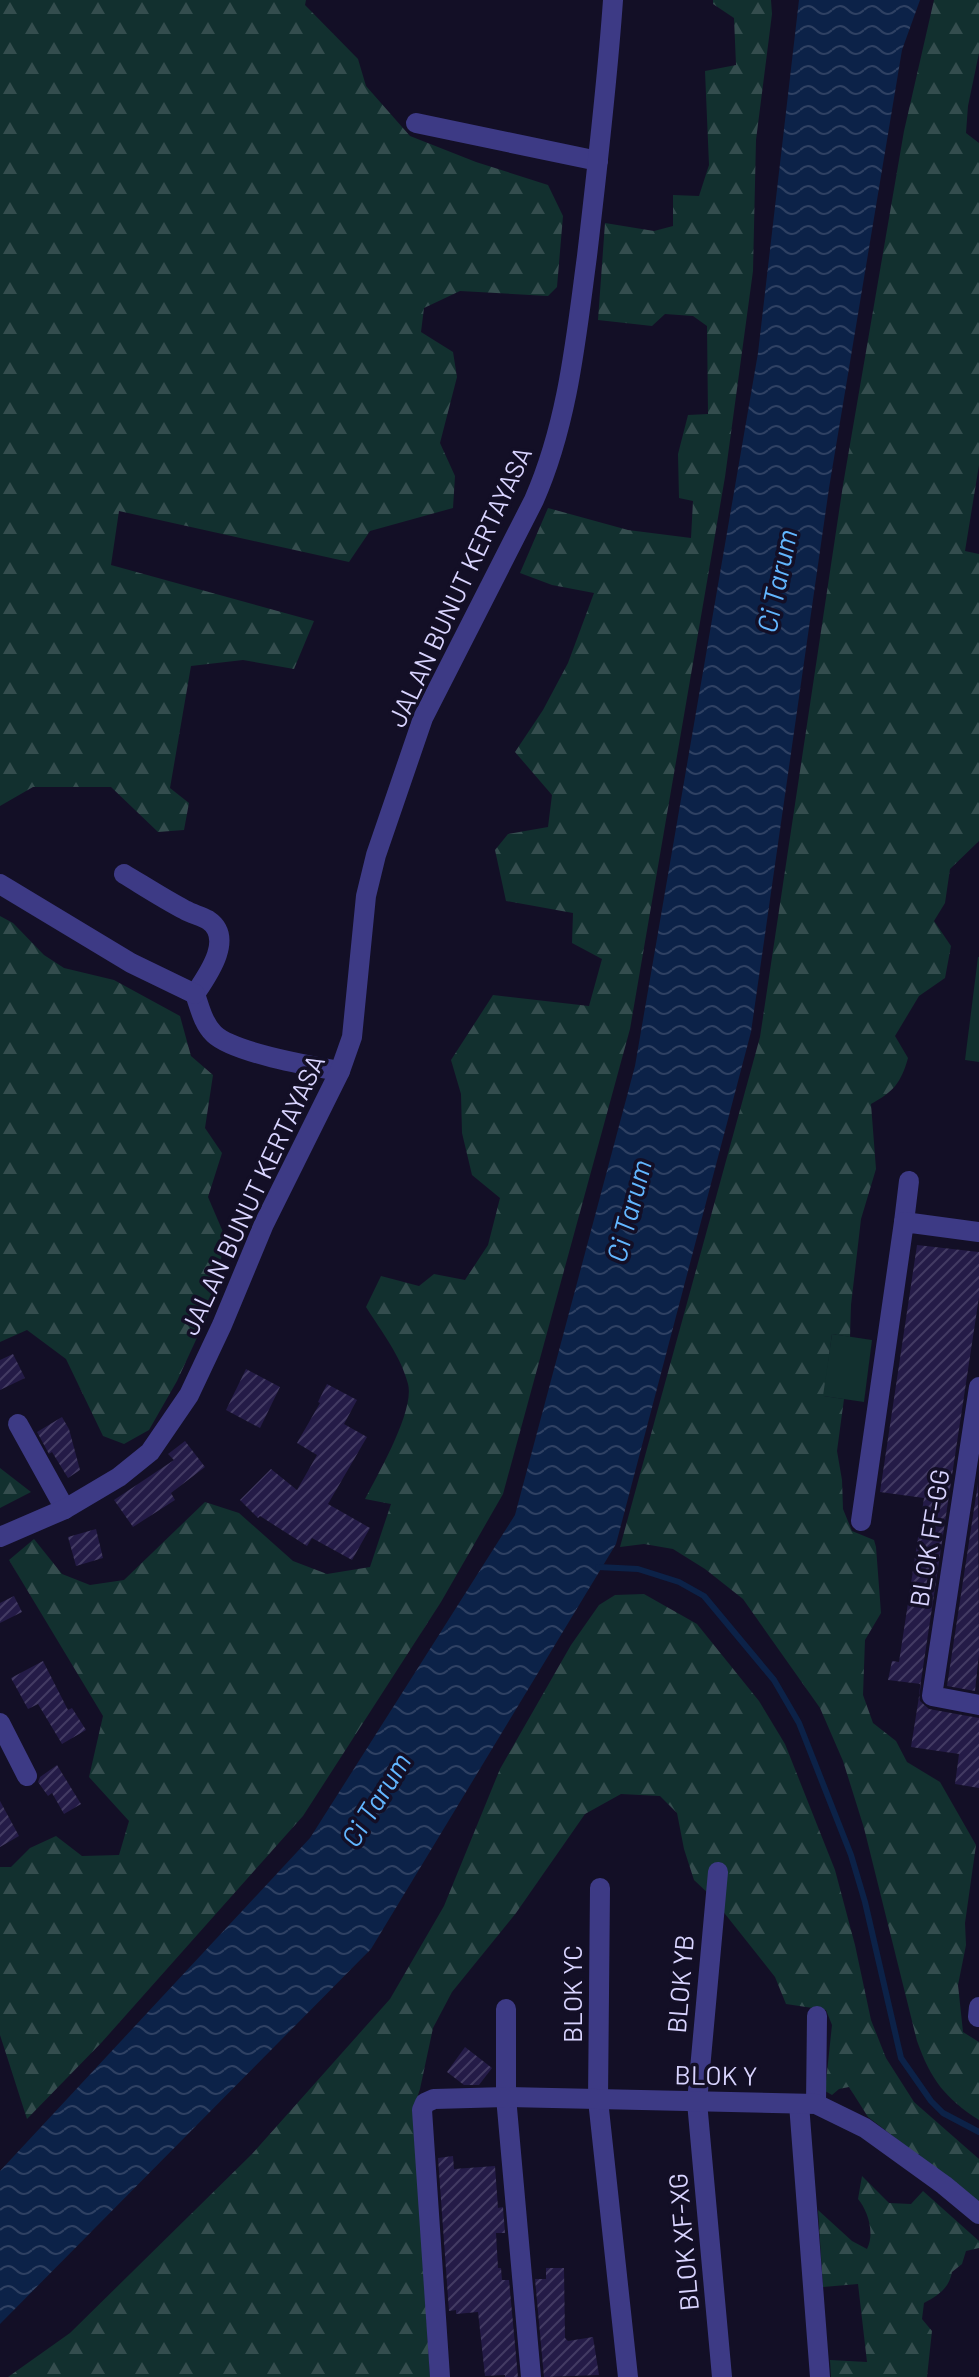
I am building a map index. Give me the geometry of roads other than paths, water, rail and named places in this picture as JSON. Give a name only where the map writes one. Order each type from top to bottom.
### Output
[{"type":"street","name":"JALAN BUNUT KERTAYASA","points":[[0,1537],[65,1509],[119,1477],[150,1452],[170,1426],[202,1370],[264,1224],[340,1071],[353,1026],[366,896],[386,822],[423,718],[534,500],[548,470],[561,425],[577,330],[598,161],[613,0]]},
{"type":"street","points":[[416,123],[598,161]]},
{"type":"street","points":[[124,874],[187,912],[210,921],[216,929],[219,941],[217,959],[195,994]]},
{"type":"street","points":[[0,884],[131,963],[195,994],[204,1021],[226,1043],[340,1071]]},
{"type":"street","points":[[861,1521],[909,1181]]},
{"type":"street","points":[[904,1222],[979,1232]]},
{"type":"street","name":"BLOK FF-GG","points":[[979,1387],[932,1696],[979,1705]]},
{"type":"street","points":[[18,1424],[65,1509]]},
{"type":"street","points":[[0,1723],[27,1776]]},
{"type":"street","name":"BLOK YB","points":[[697,2102],[718,1872]]},
{"type":"street","name":"BLOK YC","points":[[600,1888],[598,2100],[628,2377]]},
{"type":"street","points":[[506,2009],[506,2097],[531,2377]]},
{"type":"street","points":[[817,2016],[807,2104],[820,2377]]},
{"type":"street","name":"BLOK Y","points":[[440,2377],[422,2110],[425,2103],[434,2099],[506,2097],[807,2104],[865,2128],[979,2214]]},
{"type":"street","name":"BLOK XF-XG","points":[[697,2102],[722,2377]]},
{"type":"water","name":"Ci Tarum","points":[[799,0],[920,0],[902,50],[829,488],[751,1032],[616,1544],[371,1949],[0,2324],[0,2171],[310,1838],[515,1515],[635,1066],[758,353]]},
{"type":"waterway","points":[[598,1567],[638,1569],[679,1582],[704,1596],[774,1680],[799,1723],[851,1855],[901,2058],[943,2113],[979,2132]]}]
